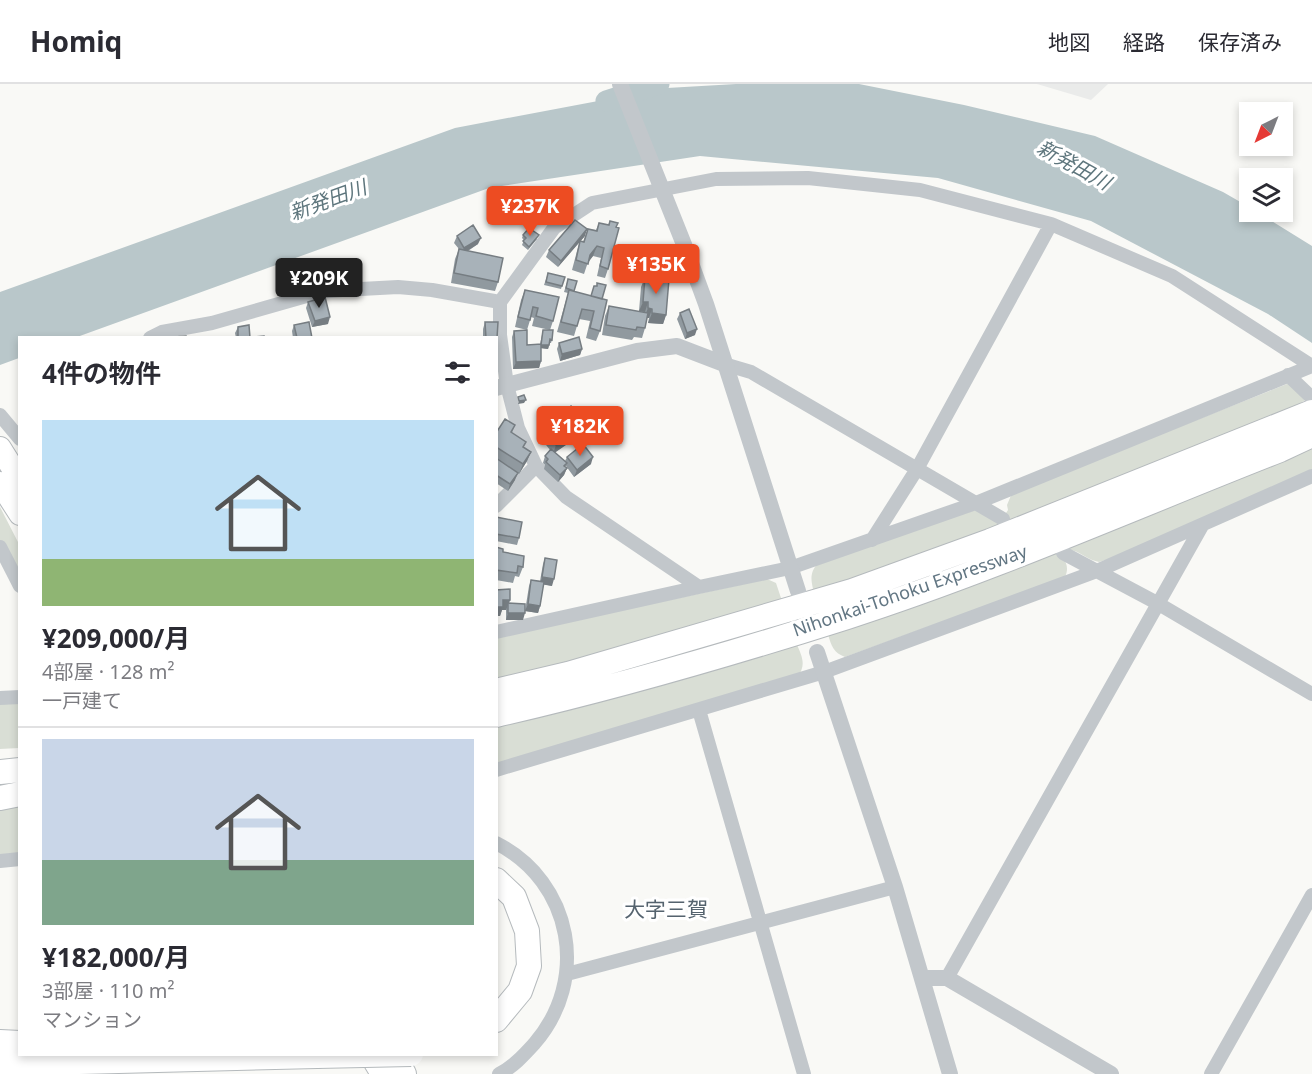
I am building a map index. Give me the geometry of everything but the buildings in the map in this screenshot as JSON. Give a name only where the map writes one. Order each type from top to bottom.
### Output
[{"type":"highway","name":"Nihonkai-Tohoku Expressway","points":[[498,691],[590,668],[852,591],[990,541],[1311,404]]},
{"type":"highway","name":"Nihonkai-Tohoku Expressway","points":[[498,715],[565,699],[848,616],[987,566],[1280,450],[1312,435]]},
{"type":"highway","points":[[0,448],[18,477]]},
{"type":"highway","points":[[0,483],[18,511]]},
{"type":"highway","points":[[0,757],[18,757]]},
{"type":"highway","points":[[0,772],[18,770]]},
{"type":"highway","points":[[0,793],[18,793]]},
{"type":"highway","points":[[0,798],[18,794]]},
{"type":"highway","points":[[498,882],[514,897],[524,923],[527,932],[529,966],[520,991],[498,1018]]},
{"type":"highway","points":[[498,901],[516,931],[517,963],[510,985],[498,1001]]},
{"type":"highway","points":[[0,1042],[18,1051]]},
{"type":"highway","points":[[0,1064],[18,1055]]},
{"type":"highway","points":[[32,1056],[87,1072],[169,1071],[195,1074]]},
{"type":"highway","points":[[353,1056],[364,1074]]},
{"type":"highway","points":[[371,1056],[382,1074]]},
{"type":"highway","points":[[394,1056],[404,1074]]},
{"type":"street","points":[[620,84],[685,247],[798,591]]},
{"type":"street","points":[[699,587],[566,496],[536,466],[502,386],[500,302],[554,228],[592,203],[660,184],[716,179],[808,178],[920,190],[1051,224],[1172,276],[1312,366]]},
{"type":"street","points":[[872,540],[917,469],[1051,224]]},
{"type":"street","points":[[154,336],[162,332],[212,323],[324,291],[398,287],[432,290],[500,302]]},
{"type":"street","points":[[502,386],[637,351],[677,346],[751,372],[1003,519]]},
{"type":"street","points":[[498,632],[790,568],[976,503],[1312,366]]},
{"type":"street","points":[[1288,375],[1311,404]]},
{"type":"street","points":[[0,415],[18,437]]},
{"type":"street","points":[[498,504],[536,466]]},
{"type":"street","points":[[498,769],[824,672],[1097,571],[1312,476]]},
{"type":"street","points":[[947,978],[1203,524]]},
{"type":"street","points":[[0,547],[18,582]]},
{"type":"street","points":[[1063,553],[1157,603],[1312,694]]},
{"type":"street","points":[[817,652],[895,887],[951,1074]]},
{"type":"street","points":[[0,698],[18,697]]},
{"type":"street","points":[[699,710],[804,1074]]},
{"type":"street","points":[[498,844],[511,850],[539,875],[557,905],[567,941],[567,974],[559,1005],[521,1067],[499,1074]]},
{"type":"street","points":[[0,861],[18,859]]},
{"type":"street","points":[[567,974],[895,887]]},
{"type":"street","points":[[1211,1074],[1312,895]]},
{"type":"street","points":[[922,978],[947,978],[1111,1074]]},
{"type":"shaded area","points":[[1037,84],[1108,84],[1091,100]]},
{"type":"shaded area","points":[[1292,382],[1307,399],[1289,410],[1012,521],[1004,516],[1008,510],[1007,505],[1012,493]]},
{"type":"shaded area","points":[[1312,446],[1312,473],[1112,558],[1099,562],[1075,551],[1064,549]]},
{"type":"shaded area","points":[[0,507],[18,542],[18,577],[0,541]]},
{"type":"shaded area","points":[[978,509],[1009,524],[814,593],[812,577],[813,570],[818,563]]},
{"type":"shaded area","points":[[1057,551],[1066,563],[1065,577],[845,657],[836,651],[830,642],[828,634]]},
{"type":"shaded area","points":[[767,579],[776,583],[782,601],[498,683],[498,637]]},
{"type":"shaded area","points":[[797,645],[803,662],[802,670],[797,678],[498,767],[498,725]]},
{"type":"shaded area","points":[[18,701],[18,748],[0,749],[0,702]]},
{"type":"shaded area","points":[[18,806],[18,854],[0,856],[0,808]]},
{"type":"water","name":"新発田川","points":[[736,84],[859,84],[964,105],[1095,136],[1223,192],[1239,201],[1239,222],[1273,222],[1312,246],[1312,343],[1268,314],[1091,221],[938,178],[700,156],[489,188],[80,336],[18,336],[18,358],[0,365],[0,292],[455,128],[667,88]]},
{"type":"waterway","name":"新発田川","points":[[606,101],[659,84]]},
{"type":"district","name":"大字三賀","points":[[666,910]]}]
